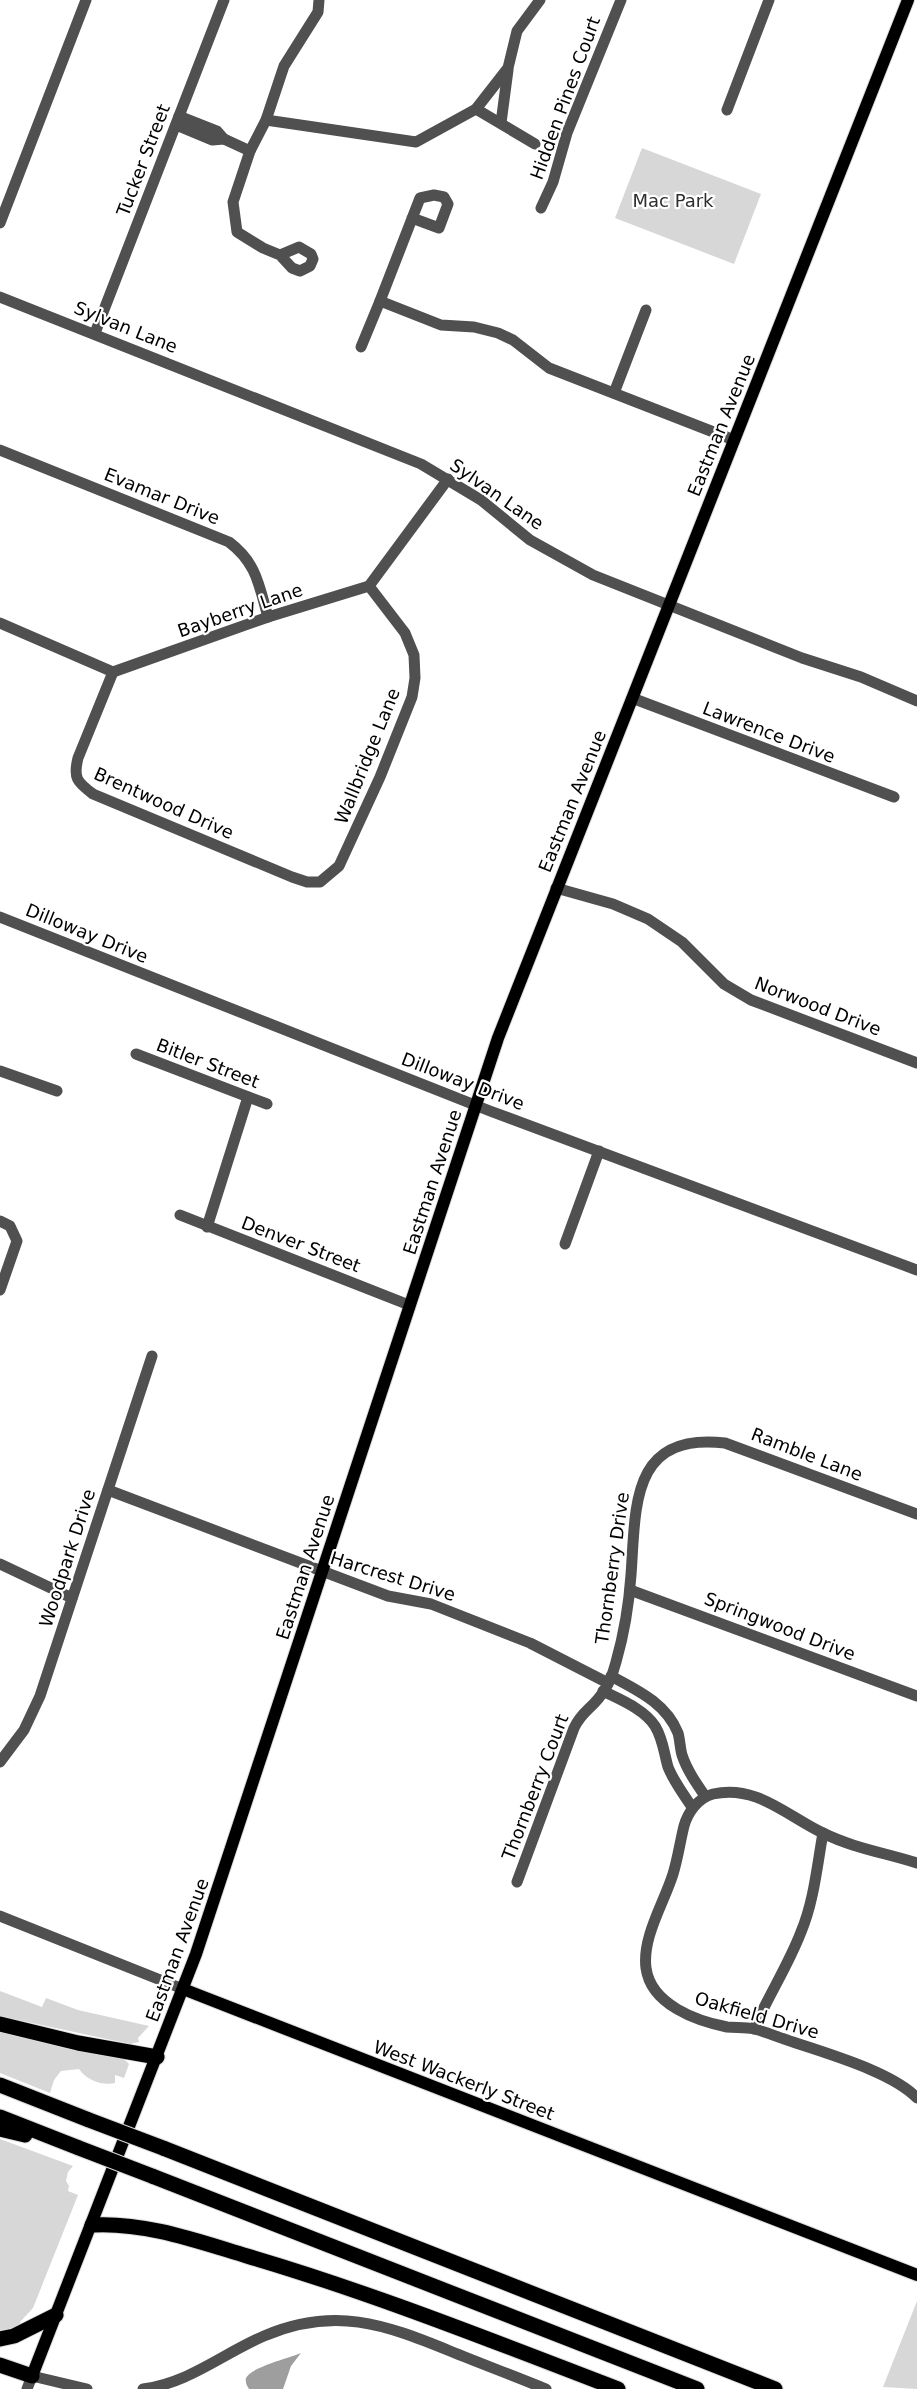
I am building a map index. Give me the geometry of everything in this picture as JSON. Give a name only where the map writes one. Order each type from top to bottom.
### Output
[{"type":"highway","points":[[0,2024],[78,2042],[157,2057]]},
{"type":"highway","points":[[0,2085],[775,2389]]},
{"type":"highway","points":[[0,2117],[696,2389]]},
{"type":"highway","points":[[0,2129],[76,2147]]},
{"type":"highway","points":[[92,2225],[116,2224],[147,2228],[328,2280],[618,2389]]},
{"type":"highway","points":[[0,2339],[14,2336],[56,2315]]},
{"type":"highway","points":[[0,2365],[29,2383]]},
{"type":"main road","name":"Eastman Avenue","points":[[29,2383],[157,2057],[219,1887],[498,1038],[908,0]]},
{"type":"main road","name":"West Wackerly Street","points":[[183,1989],[917,2275]]},
{"type":"street","points":[[0,223],[86,0]]},
{"type":"street","name":"Tucker Street","points":[[95,333],[224,0]]},
{"type":"street","points":[[280,255],[263,248],[237,232],[233,202],[250,151],[266,120],[284,66],[318,12],[319,0]]},
{"type":"street","points":[[500,123],[508,68],[517,31],[540,0]]},
{"type":"street","name":"Hidden Pines Court","points":[[541,208],[554,182],[567,133],[621,0]]},
{"type":"street","points":[[727,110],[770,0]]},
{"type":"street","points":[[266,120],[416,142],[476,109],[508,68]]},
{"type":"street","points":[[476,109],[535,144]]},
{"type":"street","points":[[178,120],[216,130],[224,139],[250,151]]},
{"type":"street","points":[[362,347],[412,218]]},
{"type":"street","name":"Sylvan Lane","points":[[0,297],[95,333],[421,464],[481,500],[530,540],[557,557],[593,575],[802,658],[861,677],[917,701]]},
{"type":"street","points":[[380,301],[441,325],[474,327],[498,333],[513,340],[549,368],[734,440]]},
{"type":"street","points":[[614,394],[646,310]]},
{"type":"street","name":"Evamar Drive","points":[[0,450],[229,542],[243,553],[254,568],[268,617]]},
{"type":"street","points":[[368,586],[448,479]]},
{"type":"street","name":"Bayberry Lane","points":[[113,672],[268,617],[368,586]]},
{"type":"street","name":"Wallbridge Lane","points":[[320,882],[339,866],[380,777],[412,697],[415,678],[414,655],[405,633],[368,586]]},
{"type":"street","points":[[0,624],[113,672]]},
{"type":"street","name":"Brentwood Drive","points":[[113,672],[78,758],[74,772],[80,785],[93,794],[292,877],[307,882],[320,882]]},
{"type":"street","name":"Lawrence Drive","points":[[632,698],[894,798]]},
{"type":"street","name":"Norwood Drive","points":[[556,888],[613,904],[648,918],[682,942],[724,984],[751,1000],[917,1064]]},
{"type":"street","name":"Dilloway Drive","points":[[0,917],[475,1105],[917,1270]]},
{"type":"street","name":"Bitler Street","points":[[136,1054],[267,1104]]},
{"type":"street","points":[[0,1071],[57,1091]]},
{"type":"street","points":[[207,1227],[248,1097]]},
{"type":"street","points":[[565,1244],[599,1151]]},
{"type":"street","name":"Denver Street","points":[[180,1216],[317,1267],[409,1305]]},
{"type":"street","points":[[0,1221],[10,1226],[17,1241],[0,1290]]},
{"type":"street","name":"Woodpark Drive","points":[[0,1762],[24,1730],[34,1712],[152,1356]]},
{"type":"street","name":"Ramble Lane","points":[[682,1445],[702,1440],[739,1447],[917,1514]]},
{"type":"street","name":"Thornberry Drive","points":[[608,1683],[621,1645],[630,1590],[637,1501],[641,1486],[656,1461],[668,1451],[682,1445]]},
{"type":"street","name":"Harcrest Drive","points":[[108,1490],[388,1596],[432,1604],[530,1643],[608,1683]]},
{"type":"street","points":[[0,1564],[72,1598]]},
{"type":"street","name":"Springwood Drive","points":[[630,1590],[917,1696]]},
{"type":"street","points":[[608,1683],[652,1699],[666,1713],[678,1732],[682,1755],[691,1776],[705,1796],[734,1791],[753,1796],[772,1803],[823,1833],[853,1845],[917,1863]]},
{"type":"street","points":[[608,1683],[655,1726],[664,1746],[668,1767],[692,1808]]},
{"type":"street","name":"Thornberry Court","points":[[517,1882],[579,1717],[597,1700],[608,1683]]},
{"type":"street","name":"Oakfield Drive","points":[[705,1796],[692,1808],[685,1821],[673,1874],[650,1938],[646,1968],[650,1981],[659,1994],[671,2005],[688,2015],[728,2027],[754,2029],[844,2059],[915,2091]]},
{"type":"street","points":[[754,2029],[802,1930],[812,1895],[823,1833]]},
{"type":"street","name":"West Wackerly Street","points":[[0,1916],[183,1989]]},
{"type":"street","points":[[143,2389],[162,2386],[184,2379],[262,2336],[289,2326],[323,2320],[375,2324],[404,2333],[546,2389]]},
{"type":"street","points":[[29,2383],[87,2389]]},
{"type":"green space","name":"Mac Park","points":[[642,148],[761,194],[734,264],[615,218]]},
{"type":"green space","points":[[0,1991],[42,2007],[46,1998],[78,2010],[149,2026],[138,2038],[139,2042],[130,2044],[0,2016]]},
{"type":"green space","points":[[0,2030],[123,2058],[129,2064],[124,2078],[115,2075],[115,2083],[110,2084],[95,2081],[79,2069],[61,2071],[54,2080],[50,2093],[0,2073]]},
{"type":"green space","points":[[0,2139],[73,2166],[68,2172],[66,2181],[69,2186],[68,2191],[78,2195],[33,2308],[20,2322],[21,2327],[0,2331]]},
{"type":"green space","points":[[917,2301],[917,2389],[883,2387]]},
{"type":"shaded area","points":[[301,2353],[291,2366],[283,2389],[249,2389],[246,2384],[246,2378],[249,2374]]}]
